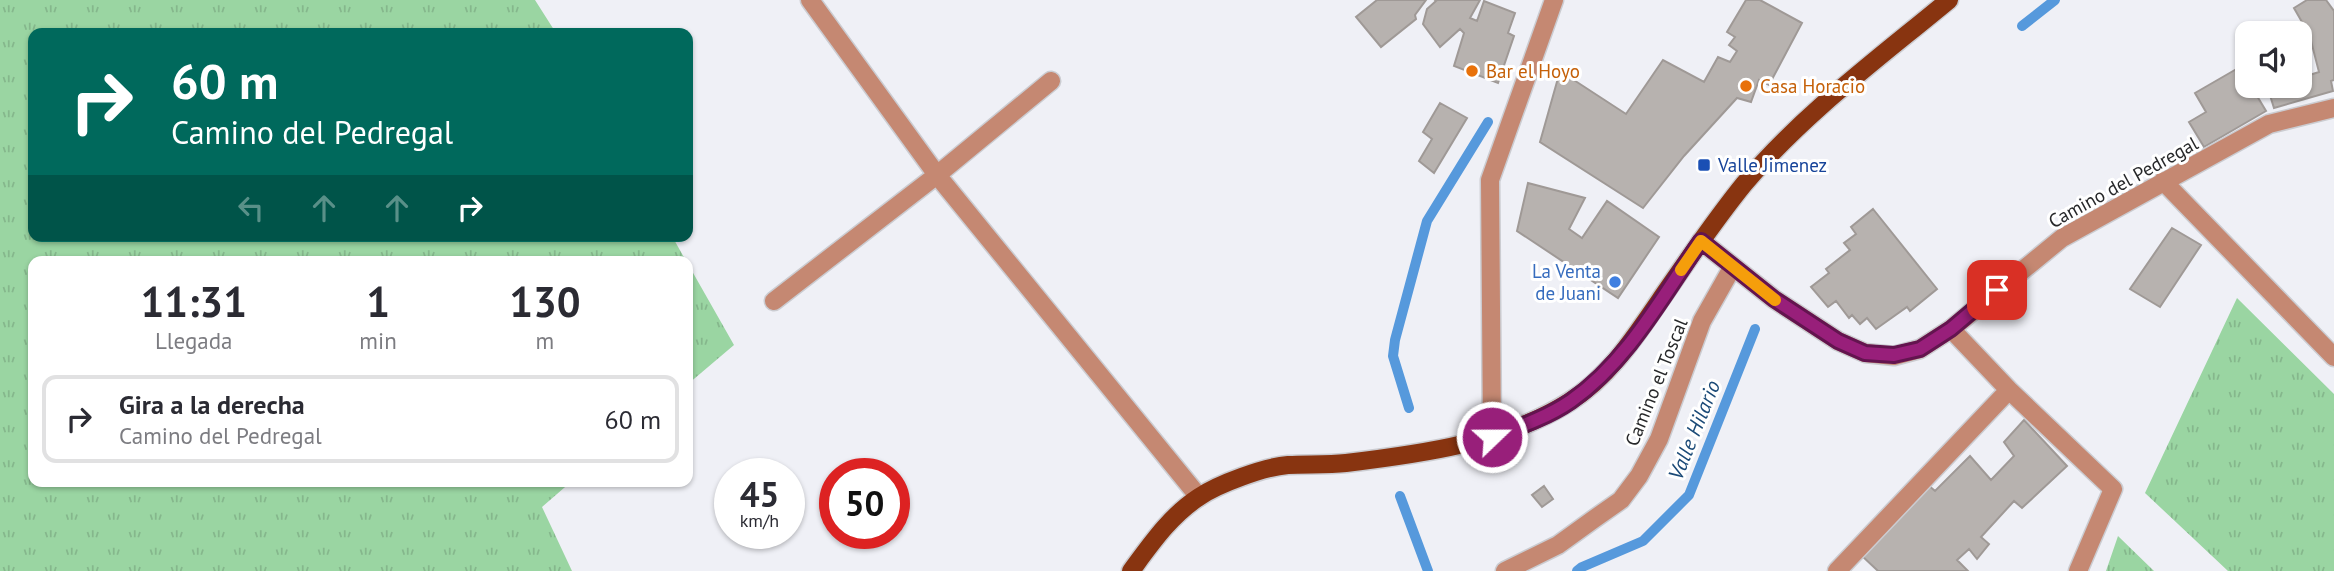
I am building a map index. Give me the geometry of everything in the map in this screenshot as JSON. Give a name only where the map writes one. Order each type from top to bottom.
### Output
[{"type":"main road","points":[[1131,571],[1162,528],[1199,497],[1237,479],[1284,465],[1344,463],[1492,437],[1534,421],[1571,401],[1619,360],[1701,241],[1775,150],[1852,80],[1949,0]]},
{"type":"street","points":[[810,0],[937,175],[1199,497]]},
{"type":"street","points":[[1492,437],[1490,180],[1554,0]]},
{"type":"street","points":[[774,301],[937,175],[1051,81]]},
{"type":"street","name":"Camino del Pedregal","points":[[1701,241],[1774,299],[1838,341],[1865,353],[1894,355],[1920,349],[1951,329],[2062,238],[2163,181],[2269,124],[2334,108]]},
{"type":"street","points":[[2163,181],[2334,356]]},
{"type":"street","name":"Camino el Toscal","points":[[1505,571],[1558,545],[1621,500],[1639,477],[1659,439],[1702,321],[1732,268]]},
{"type":"street","points":[[1951,329],[2009,390],[2113,489],[2078,571]]},
{"type":"street","points":[[1837,571],[2009,390]]},
{"type":"green space","points":[[0,0],[535,0],[553,28],[28,28],[28,242],[675,242],[683,256],[28,256],[28,487],[565,487],[542,507],[572,571],[0,571]]},
{"type":"green space","points":[[693,273],[734,345],[693,380]]},
{"type":"green space","points":[[2237,298],[2334,394],[2334,571],[2228,571],[2145,493]]},
{"type":"green space","points":[[2118,536],[2154,571],[2106,571]]},
{"type":"building","points":[[1377,0],[1426,0],[1415,15],[1416,19],[1381,47],[1356,17]]},
{"type":"building","points":[[1435,0],[1480,0],[1470,18],[1477,21],[1484,1],[1515,13],[1508,33],[1514,36],[1498,83],[1454,66],[1464,33],[1460,29],[1440,47],[1423,24],[1427,9]]},
{"type":"building","points":[[1746,0],[1760,0],[1802,23],[1769,85],[1759,80],[1751,102],[1737,98],[1684,156],[1643,208],[1540,142],[1560,71],[1626,114],[1663,60],[1704,82],[1718,57],[1730,62],[1737,51],[1729,45],[1735,37],[1727,32]]},
{"type":"building","points":[[2307,0],[2326,0],[2334,11],[2334,80],[2331,81],[2333,91],[2312,97],[2312,74],[2319,72],[2312,45],[2312,21],[2301,21],[2294,8]]},
{"type":"building","points":[[2235,70],[2235,98],[2258,98],[2266,111],[2204,147],[2189,122],[2206,112],[2195,93]]},
{"type":"building","points":[[2271,98],[2309,98],[2274,108]]},
{"type":"building","points":[[1440,103],[1467,118],[1434,173],[1419,161],[1432,139],[1423,132]]},
{"type":"building","points":[[1528,183],[1585,198],[1569,229],[1582,238],[1607,201],[1659,237],[1618,298],[1517,231]]},
{"type":"building","points":[[1873,209],[1937,289],[1910,311],[1907,307],[1876,329],[1867,318],[1860,324],[1852,315],[1849,318],[1836,301],[1828,307],[1811,287],[1829,273],[1826,269],[1850,250],[1844,243],[1856,234],[1851,227]]},
{"type":"building","points":[[2172,228],[2201,245],[2160,307],[2130,289]]},
{"type":"building","points":[[2024,420],[2067,466],[2022,508],[2014,501],[1981,537],[1989,544],[1977,559],[1969,549],[1957,560],[1968,571],[1878,571],[1861,555],[1928,485],[1935,491],[1970,456],[1991,480],[2014,456],[2004,442]]},
{"type":"building","points":[[1544,486],[1553,499],[1542,507],[1532,495]]},
{"type":"waterway","name":"Valle Hilario","points":[[2022,26],[2055,0]]},
{"type":"waterway","points":[[1409,408],[1393,356],[1427,221],[1488,122]]},
{"type":"waterway","name":"Valle Hilario","points":[[1577,571],[1643,541],[1689,495],[1755,329]]},
{"type":"waterway","points":[[1400,496],[1428,571]]},
{"type":"slow traffic","points":[[1681,270],[1701,241],[1775,300]]},
{"type":"place","name":"Bar el Hoyo","points":[[1472,71]]},
{"type":"place","name":"Casa Horacio","points":[[1746,86]]},
{"type":"place","name":"Valle Jimenez","points":[[1704,165]]},
{"type":"place","name":"La Venta de Juani","points":[[1615,282]]},
{"type":"route","points":[[1492,437],[1534,421],[1571,401],[1619,360],[1701,241],[1774,299],[1838,341],[1865,353],[1894,355],[1920,349],[1951,329],[1997,290]]}]
